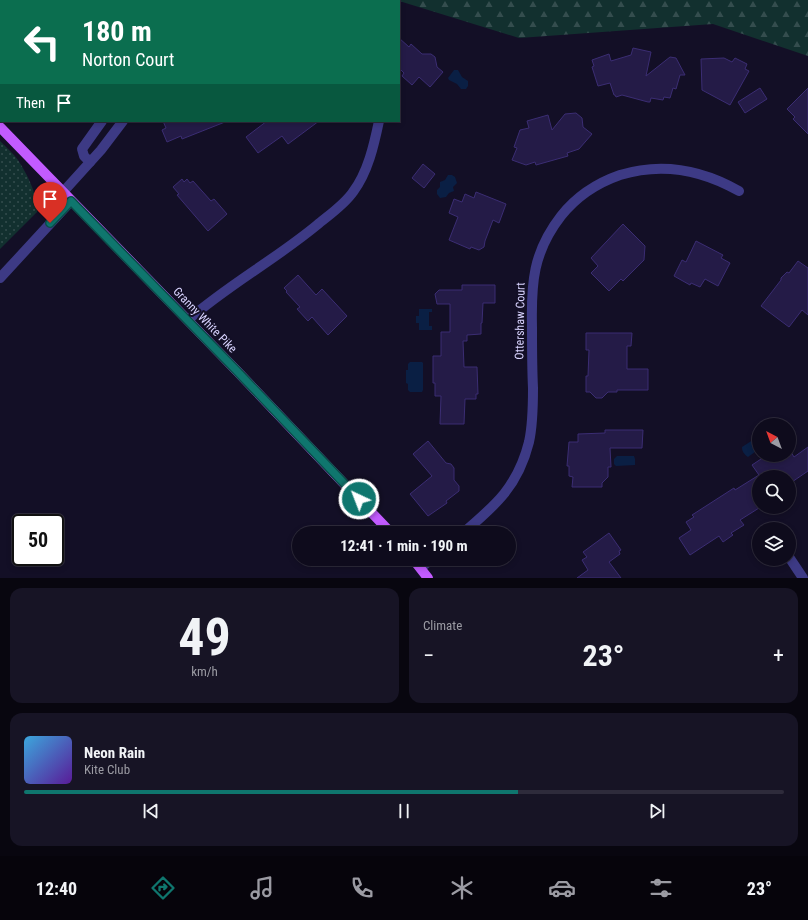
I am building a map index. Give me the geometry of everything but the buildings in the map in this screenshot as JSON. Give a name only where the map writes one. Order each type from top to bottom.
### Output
[{"type":"main road","name":"Granny White Pike","points":[[0,127],[188,320],[384,526]]},
{"type":"main road","points":[[421,568],[428,578]]},
{"type":"street","points":[[90,162],[84,156],[82,149],[101,122]]},
{"type":"street","points":[[63,192],[90,162],[121,122]]},
{"type":"street","points":[[188,320],[213,300],[287,248],[349,198],[357,186],[369,160],[379,122]]},
{"type":"street","name":"Ottershaw Court","points":[[471,526],[500,500],[510,487],[524,457],[532,425],[532,282],[540,252],[554,225],[564,212],[575,201],[600,184],[630,172],[660,168],[676,169],[702,174],[739,191]]},
{"type":"street","points":[[0,278],[71,201]]},
{"type":"street","points":[[795,566],[803,578]]},
{"type":"green space","points":[[400,0],[808,0],[808,56],[713,24],[519,38]]},
{"type":"green space","points":[[0,141],[12,152],[25,172],[34,192],[37,212],[0,249]]},
{"type":"water","points":[[454,70],[458,70],[462,77],[468,81],[468,86],[466,89],[461,89],[457,84],[449,80],[448,78]]},
{"type":"water","points":[[448,175],[455,177],[457,183],[453,187],[454,191],[449,193],[446,197],[440,198],[437,194],[437,190],[440,187],[440,182],[445,180]]},
{"type":"water","points":[[419,309],[432,309],[432,312],[429,312],[429,326],[432,326],[432,330],[419,330],[419,323],[416,323],[416,316],[419,316]]},
{"type":"water","points":[[410,362],[423,363],[422,392],[410,392],[408,390],[408,384],[406,383],[406,370],[408,370],[408,364]]},
{"type":"water","points":[[752,441],[752,454],[748,457],[742,450],[742,447]]},
{"type":"water","points":[[617,456],[634,456],[635,465],[616,466],[614,464],[614,459]]},
{"type":"route","points":[[50,223],[71,201],[236,370],[359,499]]}]
